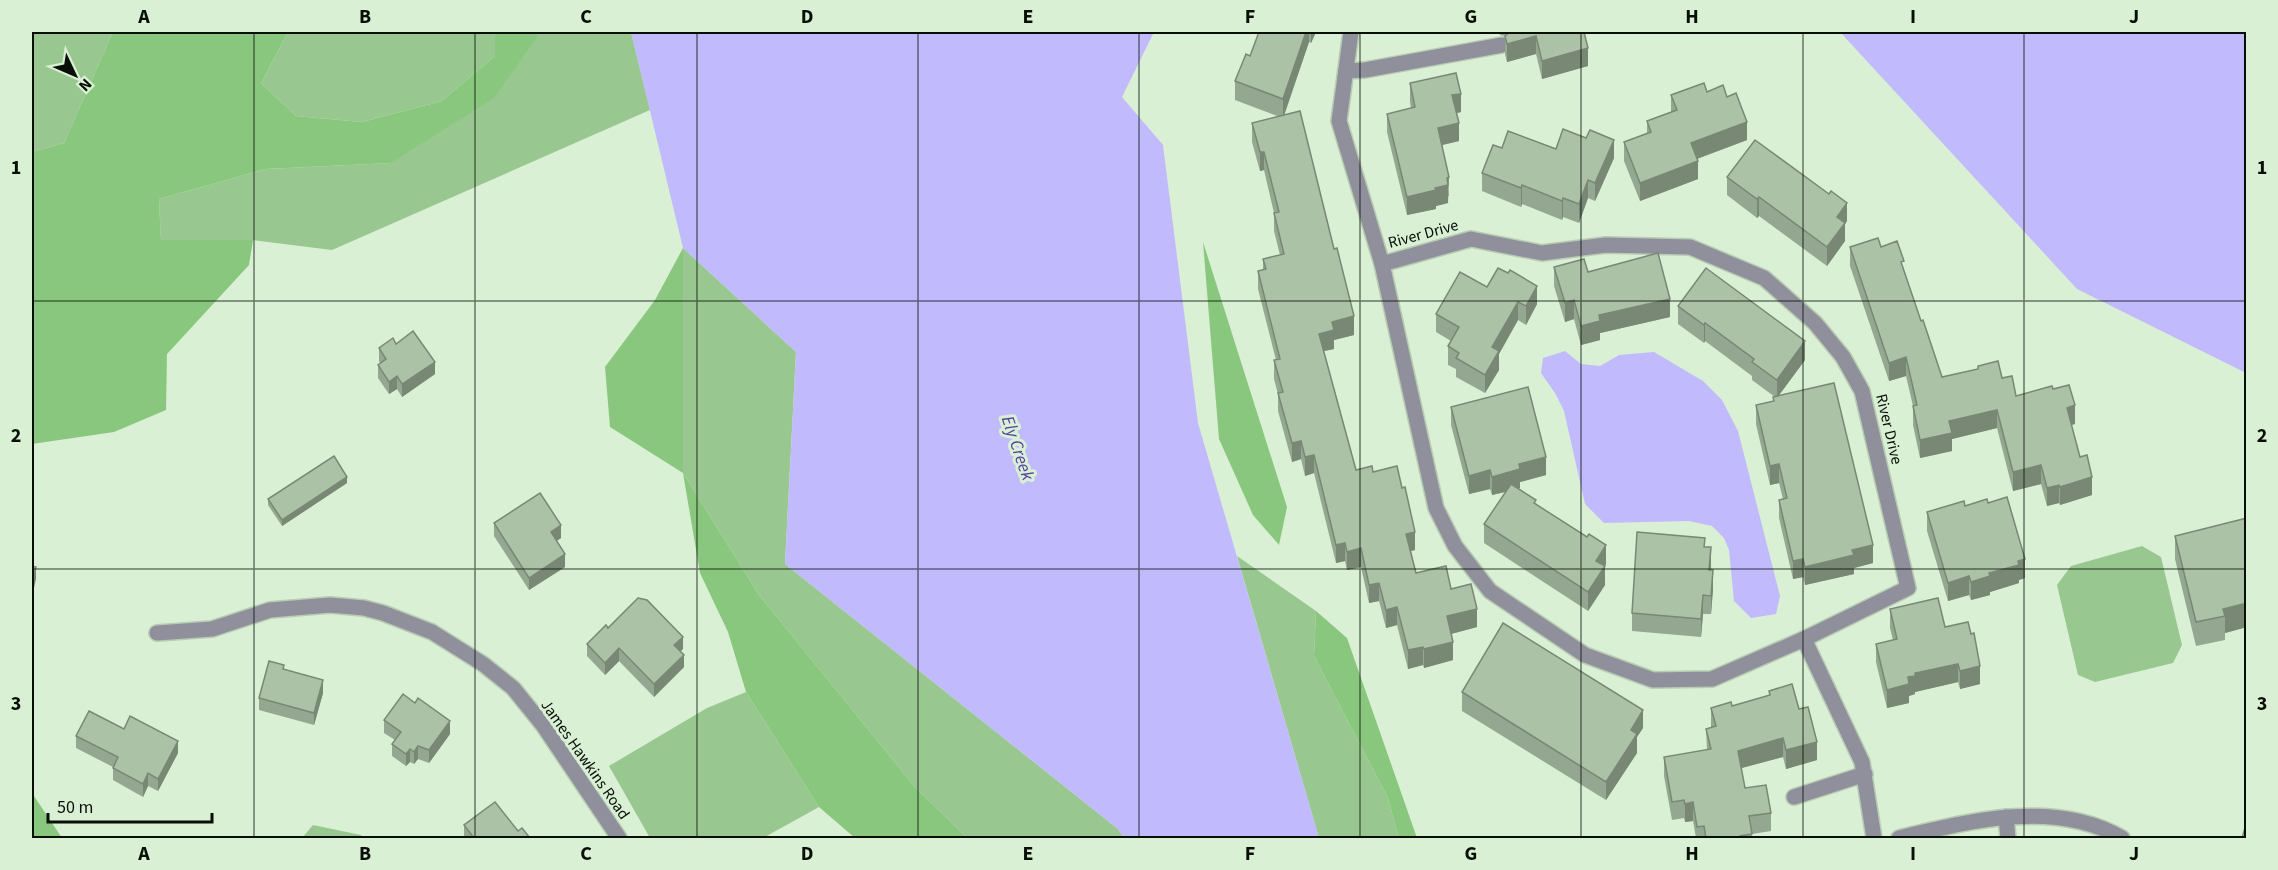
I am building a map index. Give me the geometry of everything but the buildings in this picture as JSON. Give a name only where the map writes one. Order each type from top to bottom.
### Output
[{"type":"street","points":[[1351,32],[1339,122],[1382,264]]},
{"type":"street","points":[[1346,71],[1365,70],[1502,45]]},
{"type":"street","name":"River Drive","points":[[1471,239],[1542,253],[1606,245],[1690,247],[1764,278],[1815,323],[1843,357],[1862,391],[1908,588],[1804,639],[1712,679],[1653,680],[1585,655],[1490,591],[1455,546],[1436,508],[1382,264],[1471,239]]},
{"type":"street","name":"James Hawkins Road","points":[[157,633],[212,629],[270,610],[330,605],[364,608],[383,613],[432,632],[483,664],[513,688],[543,725],[619,838]]},
{"type":"street","points":[[1804,639],[1862,762],[1874,838]]},
{"type":"street","points":[[1794,797],[1864,774]]},
{"type":"street","points":[[1899,838],[1963,822],[2019,816],[2076,821],[2122,838]]},
{"type":"street","points":[[2006,817],[2008,838]]},
{"type":"green space","points":[[32,32],[113,32],[64,143],[32,152]]},
{"type":"green space","points":[[113,32],[288,32],[261,83],[296,116],[362,122],[442,101],[495,56],[495,32],[536,32],[538,36],[494,98],[391,163],[266,169],[159,199],[161,240],[253,240],[249,265],[167,354],[166,410],[114,432],[32,444],[32,152],[64,143]]},
{"type":"green space","points":[[288,32],[495,32],[495,56],[442,101],[362,122],[296,116],[261,83]]},
{"type":"green space","points":[[536,32],[631,32],[650,110],[332,250],[253,240],[161,240],[159,199],[266,169],[391,163],[537,37]]},
{"type":"green space","points":[[1203,242],[1287,507],[1279,545],[1253,515],[1219,439]]},
{"type":"green space","points":[[683,248],[796,352],[785,564],[1118,829],[1124,838],[967,838],[914,786],[759,595],[683,473]]},
{"type":"green space","points":[[683,248],[683,473],[610,427],[605,367],[655,300]]},
{"type":"green space","points":[[683,473],[759,595],[914,786],[967,838],[855,838],[819,807],[746,692],[728,632],[700,573]]},
{"type":"green space","points":[[2142,546],[2161,557],[2182,645],[2173,663],[2095,682],[2078,675],[2057,585],[2071,566]]},
{"type":"green space","points":[[1237,556],[1316,611],[1314,656],[1388,798],[1399,838],[1319,838]]},
{"type":"green space","points":[[1316,611],[1347,638],[1417,838],[1399,838],[1388,798],[1314,656]]},
{"type":"green space","points":[[746,692],[819,807],[763,838],[650,838],[609,766],[707,708]]},
{"type":"green space","points":[[32,793],[62,838],[32,838]]},
{"type":"green space","points":[[313,825],[361,835],[363,838],[302,838]]},
{"type":"water","name":"Ely Creek","points":[[631,32],[1154,32],[1122,97],[1163,145],[1198,423],[1319,838],[1124,838],[1118,829],[785,564],[796,352],[683,248]]},
{"type":"water","points":[[1840,32],[2246,32],[2246,373],[2077,289]]},
{"type":"water","points":[[1565,351],[1581,364],[1600,366],[1619,355],[1654,352],[1703,381],[1722,400],[1738,431],[1780,596],[1776,614],[1751,618],[1734,601],[1729,550],[1724,538],[1712,526],[1689,521],[1604,523],[1585,504],[1564,411],[1541,373],[1543,358]]}]
